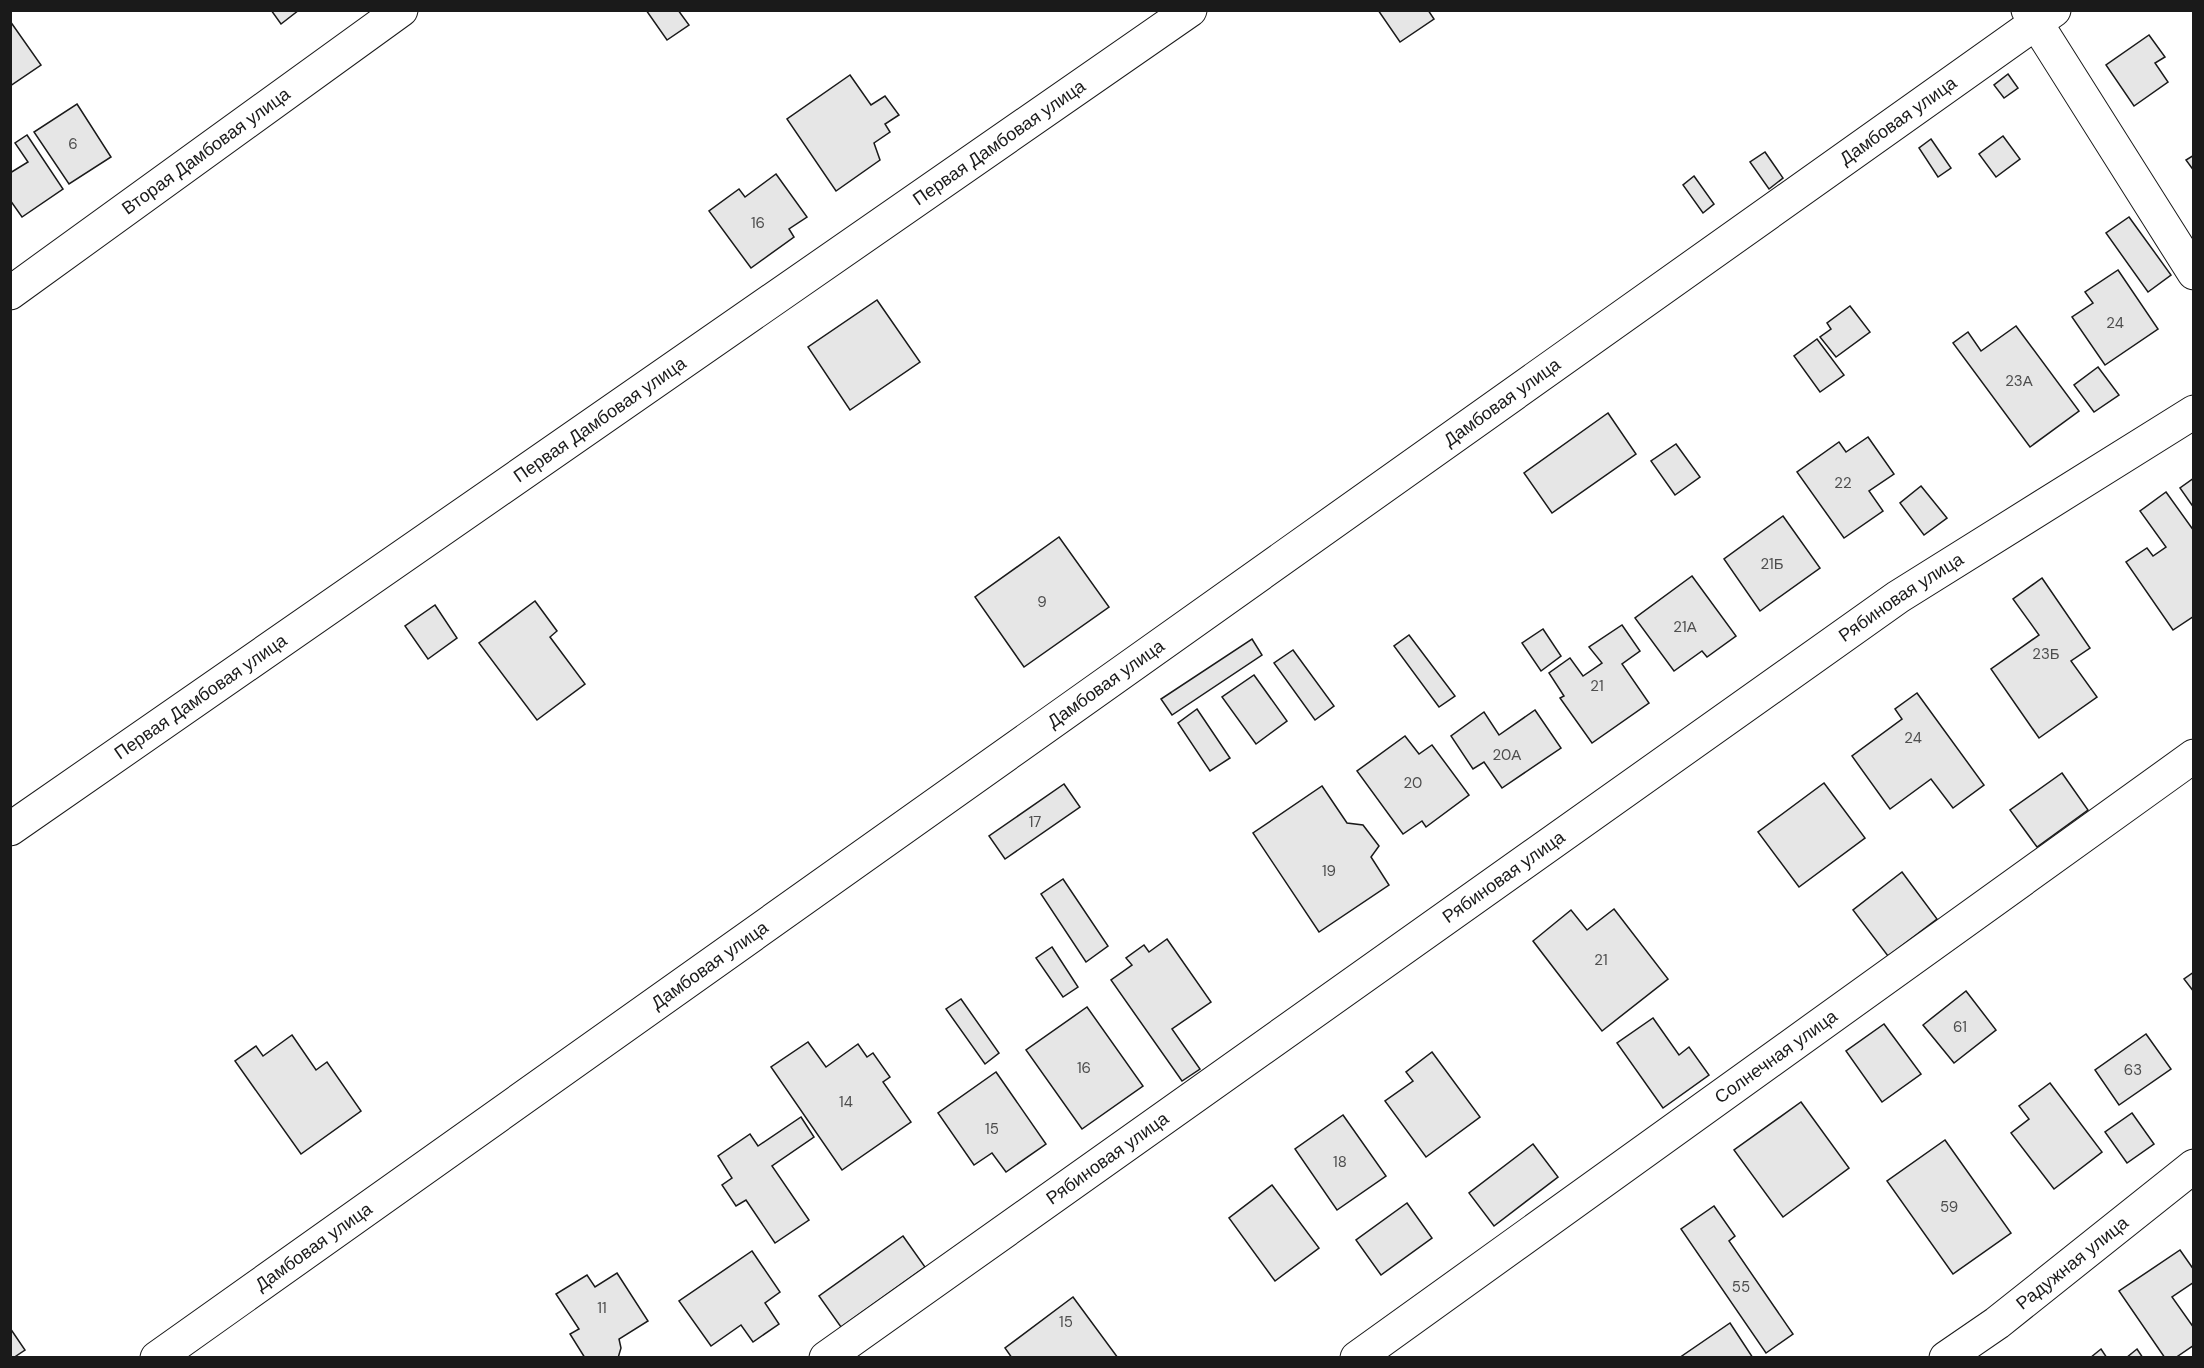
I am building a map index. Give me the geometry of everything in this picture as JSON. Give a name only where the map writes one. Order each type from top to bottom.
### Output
[{"type":"street","name":"Вторая Дамбовая улица","points":[[10,293],[401,10]]},
{"type":"street","name":"Первая Дамбовая улица","points":[[10,829],[1190,10]]},
{"type":"street","points":[[2040,15],[2193,273]]},
{"type":"street","name":"Дамбовая улица","points":[[157,1358],[2040,15]]},
{"type":"street","name":"Рябиновая улица","points":[[826,1358],[1898,597],[2193,412]]},
{"type":"street","name":"Солнечная улица","points":[[1357,1358],[2193,756]]},
{"type":"street","name":"Радужная улица","points":[[1946,1358],[1997,1323],[2193,1166]]},
{"type":"building","points":[[271,10],[299,10],[281,24]]},
{"type":"building","points":[[646,10],[678,10],[689,25],[667,40]]},
{"type":"building","points":[[1378,10],[1428,10],[1434,19],[1400,42]]},
{"type":"building","points":[[10,21],[41,65],[10,86]]},
{"type":"building","points":[[2149,35],[2165,57],[2155,63],[2168,82],[2134,106],[2106,65]]},
{"type":"building","points":[[2008,74],[2018,88],[2004,98],[1994,85]]},
{"type":"building","points":[[850,75],[871,105],[885,96],[899,115],[885,124],[890,132],[874,143],[880,160],[836,191],[787,119]]},
{"type":"building","points":[[77,104],[111,157],[69,184],[34,132]]},
{"type":"building","points":[[27,135],[63,189],[22,217],[10,200],[10,173],[28,162],[15,143]]},
{"type":"building","points":[[2003,136],[2020,159],[1996,177],[1979,154]]},
{"type":"building","points":[[1931,139],[1951,168],[1938,177],[1919,148]]},
{"type":"building","points":[[1765,152],[1783,178],[1769,189],[1750,162]]},
{"type":"building","points":[[2194,155],[2194,171],[2186,160]]},
{"type":"building","points":[[776,174],[807,217],[789,229],[794,237],[751,268],[709,211],[739,189],[745,197]]},
{"type":"building","points":[[1694,176],[1714,204],[1703,213],[1683,185]]},
{"type":"building","points":[[2129,217],[2171,275],[2148,292],[2106,233]]},
{"type":"building","points":[[2118,270],[2158,329],[2105,365],[2072,317],[2093,303],[2085,292]]},
{"type":"building","points":[[877,300],[920,362],[850,410],[808,347]]},
{"type":"building","points":[[1850,306],[1870,332],[1836,357],[1820,337],[1831,329],[1827,323]]},
{"type":"building","points":[[2016,326],[2079,411],[2030,447],[1953,343],[1968,332],[1981,351]]},
{"type":"building","points":[[1817,339],[1844,375],[1820,392],[1794,356]]},
{"type":"building","points":[[2098,367],[2119,395],[2094,412],[2074,385]]},
{"type":"building","points":[[1608,413],[1636,454],[1552,513],[1524,473]]},
{"type":"building","points":[[1868,437],[1894,474],[1869,491],[1883,511],[1844,538],[1797,472],[1839,442],[1846,452]]},
{"type":"building","points":[[1676,444],[1700,477],[1675,495],[1651,461]]},
{"type":"building","points":[[2194,478],[2194,508],[2180,488]]},
{"type":"building","points":[[1921,486],[1947,518],[1924,535],[1900,503]]},
{"type":"building","points":[[2166,492],[2194,531],[2194,616],[2173,630],[2126,562],[2147,548],[2153,556],[2166,547],[2140,511]]},
{"type":"building","points":[[1783,516],[1820,568],[1760,611],[1724,559]]},
{"type":"building","points":[[1059,537],[1109,607],[1024,667],[975,597]]},
{"type":"building","points":[[1692,576],[1736,636],[1707,657],[1702,651],[1674,671],[1635,618]]},
{"type":"building","points":[[2042,578],[2090,648],[2071,661],[2097,697],[2039,738],[1991,669],[2039,635],[2013,599]]},
{"type":"building","points":[[535,601],[557,631],[550,637],[585,684],[537,720],[479,643]]},
{"type":"building","points":[[435,605],[457,638],[428,659],[405,626]]},
{"type":"building","points":[[1622,625],[1640,651],[1622,664],[1649,703],[1592,743],[1560,698],[1564,696],[1549,673],[1570,658],[1583,676],[1602,663],[1589,647]]},
{"type":"building","points":[[1543,629],[1561,656],[1541,671],[1522,643]]},
{"type":"building","points":[[1409,635],[1455,696],[1439,707],[1394,646]]},
{"type":"building","points":[[1252,639],[1262,655],[1172,715],[1161,699]]},
{"type":"building","points":[[1293,650],[1334,706],[1315,720],[1274,663]]},
{"type":"building","points":[[1254,675],[1287,721],[1256,744],[1222,697]]},
{"type":"building","points":[[1917,693],[1984,785],[1953,808],[1931,779],[1890,809],[1852,756],[1902,719],[1895,709]]},
{"type":"building","points":[[1197,709],[1230,758],[1210,771],[1178,723]]},
{"type":"building","points":[[1535,710],[1561,748],[1502,788],[1484,762],[1473,769],[1451,736],[1484,712],[1499,735]]},
{"type":"building","points":[[1405,736],[1419,754],[1432,745],[1469,795],[1426,827],[1422,821],[1403,834],[1357,771]]},
{"type":"building","points":[[2062,773],[2088,810],[2037,847],[2010,810]]},
{"type":"building","points":[[1824,783],[1865,838],[1799,887],[1758,832]]},
{"type":"building","points":[[1064,784],[1080,807],[1005,859],[989,836]]},
{"type":"building","points":[[1322,786],[1347,823],[1363,825],[1379,846],[1371,857],[1389,885],[1319,932],[1253,833]]},
{"type":"building","points":[[1902,872],[1937,919],[1888,956],[1853,910]]},
{"type":"building","points":[[1063,879],[1108,946],[1086,962],[1041,894]]},
{"type":"building","points":[[1614,909],[1668,979],[1602,1031],[1533,941],[1571,910],[1587,930]]},
{"type":"building","points":[[1167,939],[1211,1002],[1172,1029],[1200,1069],[1182,1081],[1111,980],[1132,965],[1126,958],[1144,945],[1149,952]]},
{"type":"building","points":[[1052,947],[1078,987],[1063,997],[1036,958]]},
{"type":"building","points":[[2194,972],[2194,992],[2184,979]]},
{"type":"building","points":[[1966,991],[1996,1030],[1954,1063],[1923,1025]]},
{"type":"building","points":[[961,999],[999,1053],[985,1064],[946,1009]]},
{"type":"building","points":[[1087,1007],[1143,1086],[1082,1129],[1026,1050]]},
{"type":"building","points":[[1653,1018],[1679,1055],[1689,1047],[1709,1075],[1663,1108],[1617,1043]]},
{"type":"building","points":[[1884,1024],[1921,1074],[1882,1102],[1846,1051]]},
{"type":"building","points":[[2146,1034],[2171,1069],[2119,1105],[2095,1070]]},
{"type":"building","points":[[292,1035],[316,1070],[327,1062],[361,1111],[301,1154],[235,1061],[256,1046],[263,1056]]},
{"type":"building","points":[[808,1042],[826,1067],[858,1044],[867,1057],[873,1053],[890,1077],[883,1082],[911,1122],[842,1170],[771,1067]]},
{"type":"building","points":[[1432,1052],[1480,1117],[1426,1157],[1385,1101],[1413,1081],[1406,1072]]},
{"type":"building","points":[[996,1072],[1046,1144],[1006,1172],[992,1153],[974,1165],[938,1113]]},
{"type":"building","points":[[2050,1083],[2102,1152],[2054,1189],[2011,1133],[2029,1119],[2019,1106]]},
{"type":"building","points":[[1801,1102],[1849,1168],[1783,1217],[1734,1150]]},
{"type":"building","points":[[2132,1113],[2154,1144],[2127,1163],[2105,1132]]},
{"type":"building","points":[[1343,1115],[1386,1176],[1337,1210],[1295,1149]]},
{"type":"building","points":[[801,1117],[814,1137],[772,1166],[809,1220],[775,1243],[746,1200],[736,1206],[722,1185],[732,1178],[718,1156],[750,1134],[758,1146]]},
{"type":"building","points":[[1945,1140],[2011,1233],[1953,1274],[1887,1181]]},
{"type":"building","points":[[1533,1144],[1558,1177],[1494,1226],[1469,1193]]},
{"type":"building","points":[[1272,1185],[1319,1248],[1275,1281],[1229,1218]]},
{"type":"building","points":[[1407,1203],[1432,1238],[1381,1275],[1356,1240]]},
{"type":"building","points":[[1714,1206],[1735,1236],[1729,1241],[1793,1334],[1766,1353],[1681,1229]]},
{"type":"building","points":[[903,1236],[925,1267],[841,1327],[819,1296]]},
{"type":"building","points":[[2180,1250],[2194,1270],[2194,1282],[2172,1297],[2194,1328],[2194,1345],[2175,1358],[2165,1358],[2119,1291]]},
{"type":"building","points":[[752,1251],[780,1292],[765,1303],[779,1324],[753,1342],[741,1325],[711,1346],[679,1301]]},
{"type":"building","points":[[617,1273],[648,1321],[619,1339],[621,1348],[618,1358],[585,1358],[570,1334],[579,1329],[556,1294],[587,1275],[595,1287]]},
{"type":"building","points":[[1073,1297],[1118,1358],[1012,1358],[1005,1348]]},
{"type":"building","points":[[1730,1323],[1753,1358],[1679,1358]]},
{"type":"building","points":[[10,1328],[25,1350],[13,1358],[10,1358]]},
{"type":"building","points":[[2101,1349],[2107,1358],[2090,1358]]},
{"type":"building","points":[[2137,1349],[2143,1358],[2126,1358]]}]
